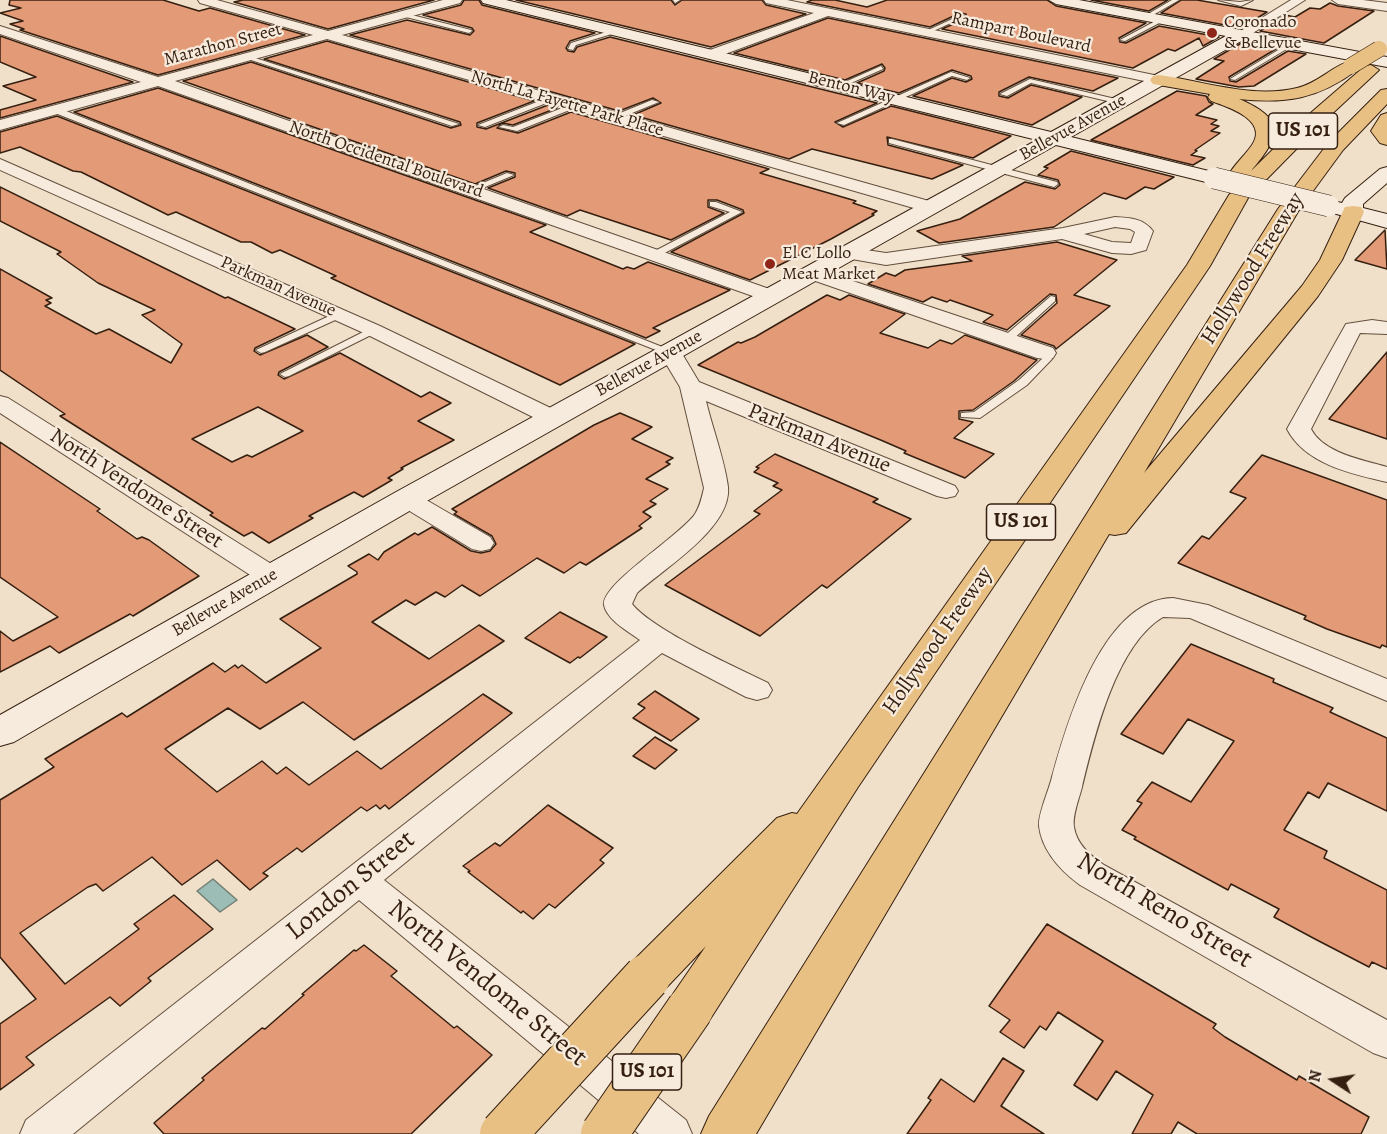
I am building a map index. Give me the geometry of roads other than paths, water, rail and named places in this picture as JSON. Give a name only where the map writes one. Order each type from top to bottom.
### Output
[{"type":"highway","points":[[1160,80],[1233,93],[1292,94],[1314,89],[1352,66],[1382,56]]},
{"type":"highway","name":"Hollywood Freeway","points":[[604,1134],[844,777],[1198,266],[1239,195],[1382,56]]},
{"type":"highway","points":[[1160,80],[1226,100],[1249,111],[1263,124],[1266,138],[1237,176],[1239,195]]},
{"type":"highway","name":"Hollywood Freeway","points":[[727,1134],[1294,201],[1336,146],[1387,94]]},
{"type":"highway","points":[[1058,590],[1178,453],[1304,299],[1331,260],[1341,209]]},
{"type":"highway","points":[[503,1134],[646,977],[844,777]]},
{"type":"highway","points":[[738,1134],[769,1066]]},
{"type":"street","name":"North La Fayette Park Place","points":[[204,0],[930,207]]},
{"type":"street","name":"Marathon Street","points":[[0,125],[456,0]]},
{"type":"street","name":"Benton Way","points":[[488,0],[1058,138],[1387,221]]},
{"type":"street","name":"Rampart Boulevard","points":[[770,0],[1160,80]]},
{"type":"street","points":[[1056,0],[1292,44],[1382,56]]},
{"type":"street","name":"Bellevue Avenue","points":[[0,732],[407,499],[1058,138],[1299,0]]},
{"type":"street","points":[[1338,0],[1387,7]]},
{"type":"street","points":[[712,54],[853,3]]},
{"type":"street","name":"North Occidental Boulevard","points":[[4,33],[138,77],[158,81],[771,296]]},
{"type":"street","name":"Parkman Avenue","points":[[0,164],[373,330],[553,418]]},
{"type":"street","points":[[1341,209],[1384,178]]},
{"type":"street","points":[[847,253],[886,259],[1063,233]]},
{"type":"street","points":[[811,273],[1045,353]]},
{"type":"street","points":[[1379,327],[1353,328],[1299,429],[1304,439],[1324,453],[1387,475]]},
{"type":"street","points":[[670,352],[691,387],[716,488],[714,504],[701,525],[627,587],[618,603],[625,616],[660,639],[757,690]]},
{"type":"street","name":"Parkman Avenue","points":[[691,387],[946,491]]},
{"type":"street","name":"North Vendome Street","points":[[0,403],[271,576]]},
{"type":"street","points":[[407,499],[481,543]]},
{"type":"street","name":"North Reno Street","points":[[1387,691],[1198,611],[1171,606],[1157,609],[1146,615],[1122,642],[1105,668],[1092,698],[1056,824],[1060,842],[1071,859],[1092,875],[1387,1040]]},
{"type":"street","name":"London Street","points":[[41,1134],[660,639]]},
{"type":"street","name":"North Vendome Street","points":[[359,880],[671,1134]]},
{"type":"lane","points":[[1123,40],[1176,0]]},
{"type":"lane","points":[[1221,0],[1241,4],[1250,0]]},
{"type":"lane","points":[[404,15],[469,31]]},
{"type":"lane","points":[[927,32],[963,16]]},
{"type":"lane","points":[[571,49],[573,44],[616,31]]},
{"type":"lane","points":[[1233,79],[1292,44]]},
{"type":"lane","points":[[247,57],[455,124]]},
{"type":"lane","points":[[840,86],[881,68]]},
{"type":"lane","points":[[841,123],[951,74],[967,78]]},
{"type":"lane","points":[[1004,94],[1030,81],[1120,102]]},
{"type":"lane","points":[[482,124],[550,100]]},
{"type":"lane","points":[[612,118],[655,102]]},
{"type":"lane","points":[[502,127],[514,129],[573,107]]},
{"type":"lane","points":[[54,110],[670,352]]},
{"type":"lane","points":[[892,141],[1054,184]]},
{"type":"lane","points":[[470,190],[510,174]]},
{"type":"lane","points":[[654,255],[738,212],[713,204]]},
{"type":"lane","points":[[1006,340],[1051,299]]},
{"type":"lane","points":[[261,350],[340,315]]},
{"type":"lane","points":[[285,374],[373,330]]},
{"type":"lane","points":[[965,415],[976,416],[1013,389],[1040,368],[1047,358],[1045,353]]},
{"type":"water","points":[[213,879],[237,900],[220,912],[197,891]]},
{"type":"place","name":"Coronado & Bellevue","points":[[1212,33]]},
{"type":"place","name":"El C Lollo Meat Market","points":[[770,264]]}]
